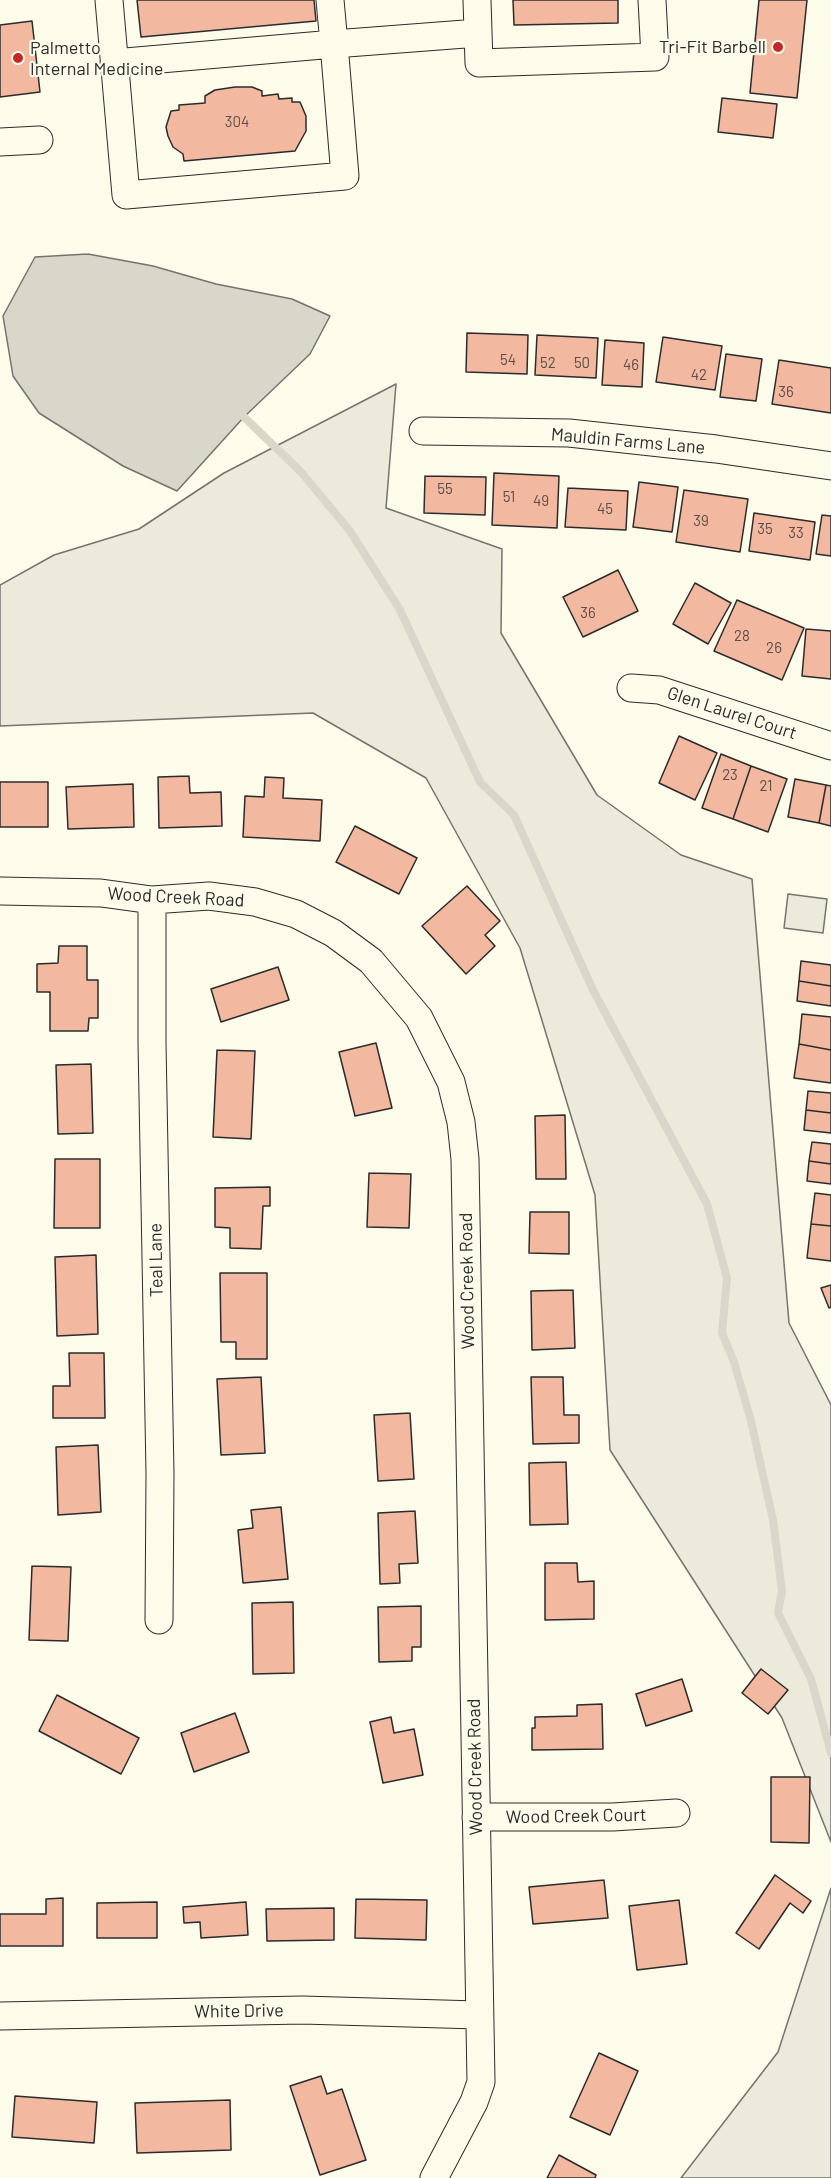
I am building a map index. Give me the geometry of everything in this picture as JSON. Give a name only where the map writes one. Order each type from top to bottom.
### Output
[{"type":"street","points":[[109,0],[126,195],[345,176],[330,0]]},
{"type":"street","points":[[477,0],[479,63],[655,57],[652,0]]},
{"type":"street","points":[[114,63],[478,33]]},
{"type":"street","points":[[0,142],[39,140]]},
{"type":"street","name":"Mauldin Farms Lane","points":[[423,431],[569,433],[716,449],[831,466]]},
{"type":"street","name":"Glen Laurel Court","points":[[631,688],[659,690],[831,746]]},
{"type":"street","name":"Wood Creek Road","points":[[0,891],[101,893],[152,900],[209,896],[255,902],[296,914],[333,933],[371,962],[405,998],[432,1040],[451,1082],[461,1122],[465,1159],[478,2015],[481,2082],[474,2102],[434,2178]]},
{"type":"street","name":"Teal Lane","points":[[152,900],[152,1043],[160,1473],[159,1620]]},
{"type":"street","name":"Wood Creek Court","points":[[476,1817],[613,1817],[676,1813]]},
{"type":"street","name":"White Drive","points":[[0,2016],[302,2010],[478,2015]]},
{"type":"shaded area","points":[[88,254],[153,266],[216,284],[292,299],[330,316],[310,354],[244,417],[177,491],[123,466],[39,413],[13,376],[3,316],[35,257]]},
{"type":"shaded area","points":[[396,384],[386,508],[502,549],[501,633],[597,795],[681,855],[752,879],[789,1323],[831,1405],[831,1842],[782,1718],[610,1450],[595,1195],[520,948],[426,778],[313,713],[0,726],[0,585],[54,555],[139,529],[224,473]]},
{"type":"shaded area","points":[[788,894],[827,899],[823,933],[784,928]]},
{"type":"shaded area","points":[[831,1888],[831,2178],[681,2178],[778,2052]]},
{"type":"building","points":[[137,0],[314,0],[316,21],[141,37]]},
{"type":"building","points":[[513,0],[618,0],[618,23],[514,25]]},
{"type":"building","name":"Tri-Fit Barbell","points":[[759,0],[807,0],[797,98],[750,93]]},
{"type":"building","name":"Palmetto Internal Medicine","points":[[32,21],[40,92],[0,97],[0,25]]},
{"type":"building","points":[[252,87],[262,91],[262,96],[278,94],[279,99],[292,98],[292,102],[300,102],[306,116],[306,131],[295,151],[184,161],[183,154],[173,147],[168,136],[166,127],[171,111],[179,110],[179,105],[205,103],[205,96],[215,90]]},
{"type":"building","points":[[722,98],[777,104],[773,138],[718,132]]},
{"type":"building","points":[[467,333],[528,335],[527,374],[466,372]]},
{"type":"building","points":[[537,335],[598,338],[596,378],[535,375]]},
{"type":"building","points":[[663,337],[722,346],[715,390],[656,382]]},
{"type":"building","points":[[605,340],[644,343],[642,387],[602,385]]},
{"type":"building","points":[[726,354],[762,359],[756,401],[720,397]]},
{"type":"building","points":[[779,360],[831,368],[831,413],[772,404]]},
{"type":"building","points":[[494,473],[559,476],[557,528],[492,525]]},
{"type":"building","points":[[425,476],[486,477],[485,515],[424,513]]},
{"type":"building","points":[[639,482],[678,487],[672,532],[633,527]]},
{"type":"building","points":[[568,488],[628,491],[626,530],[565,527]]},
{"type":"building","points":[[684,490],[748,499],[740,552],[676,542]]},
{"type":"building","points":[[754,513],[815,522],[810,560],[749,551]]},
{"type":"building","points":[[822,515],[831,516],[831,556],[816,554]]},
{"type":"building","points":[[618,570],[638,611],[583,637],[563,597]]},
{"type":"building","points":[[695,583],[731,603],[708,644],[673,624]]},
{"type":"building","points":[[737,600],[804,628],[782,680],[714,651]]},
{"type":"building","points":[[806,629],[831,631],[831,679],[802,676]]},
{"type":"building","points":[[679,736],[717,753],[695,800],[659,783]]},
{"type":"building","points":[[721,754],[751,766],[733,819],[702,808]]},
{"type":"building","points":[[751,766],[787,779],[768,832],[733,819]]},
{"type":"building","points":[[189,776],[190,793],[221,792],[222,826],[159,828],[158,777]]},
{"type":"building","points":[[265,777],[284,778],[283,798],[322,800],[320,841],[243,837],[245,796],[264,797]]},
{"type":"building","points":[[795,779],[826,785],[819,823],[788,817]]},
{"type":"building","points":[[0,782],[48,782],[48,827],[0,827]]},
{"type":"building","points":[[133,784],[134,827],[68,829],[66,787]]},
{"type":"building","points":[[826,785],[831,786],[831,826],[819,823]]},
{"type":"building","points":[[355,826],[417,858],[399,894],[336,862]]},
{"type":"building","points":[[467,886],[500,921],[485,935],[495,946],[466,974],[422,926]]},
{"type":"building","points":[[59,946],[87,946],[87,980],[98,980],[98,1018],[89,1018],[88,1031],[50,1031],[50,992],[37,992],[37,964],[58,963]]},
{"type":"building","points":[[801,961],[831,965],[831,986],[799,981]]},
{"type":"building","points":[[278,967],[289,1000],[221,1022],[211,989]]},
{"type":"building","points":[[799,981],[831,986],[831,1006],[797,1001]]},
{"type":"building","points":[[802,1014],[831,1017],[831,1050],[799,1044]]},
{"type":"building","points":[[376,1043],[392,1108],[355,1116],[339,1052]]},
{"type":"building","points":[[799,1044],[831,1050],[831,1083],[794,1078]]},
{"type":"building","points":[[217,1050],[255,1051],[251,1139],[213,1137]]},
{"type":"building","points":[[91,1064],[93,1133],[58,1134],[56,1065]]},
{"type":"building","points":[[808,1091],[831,1093],[831,1113],[806,1110]]},
{"type":"building","points":[[806,1110],[831,1113],[831,1133],[804,1130]]},
{"type":"building","points":[[565,1115],[566,1179],[536,1179],[535,1116]]},
{"type":"building","points":[[812,1142],[831,1144],[831,1164],[809,1161]]},
{"type":"building","points":[[55,1159],[100,1159],[100,1228],[54,1228]]},
{"type":"building","points":[[809,1161],[831,1164],[831,1184],[807,1181]]},
{"type":"building","points":[[369,1173],[411,1174],[409,1228],[367,1227]]},
{"type":"building","points":[[270,1187],[270,1206],[263,1206],[261,1249],[230,1248],[230,1228],[215,1227],[215,1188]]},
{"type":"building","points":[[815,1193],[831,1195],[831,1226],[811,1224]]},
{"type":"building","points":[[530,1212],[569,1212],[569,1254],[529,1253]]},
{"type":"building","points":[[811,1224],[831,1226],[831,1261],[807,1258]]},
{"type":"building","points":[[96,1255],[98,1334],[57,1336],[55,1257]]},
{"type":"building","points":[[220,1273],[267,1273],[267,1359],[236,1359],[236,1342],[221,1342]]},
{"type":"building","points":[[831,1285],[831,1307],[829,1308],[821,1288]]},
{"type":"building","points":[[573,1290],[575,1348],[532,1350],[531,1291]]},
{"type":"building","points":[[69,1353],[104,1353],[105,1418],[53,1418],[53,1386],[70,1386]]},
{"type":"building","points":[[261,1377],[265,1453],[221,1455],[217,1379]]},
{"type":"building","points":[[531,1377],[563,1377],[564,1415],[579,1415],[579,1443],[533,1444]]},
{"type":"building","points":[[410,1413],[414,1479],[378,1481],[374,1415]]},
{"type":"building","points":[[98,1445],[101,1512],[58,1515],[56,1447]]},
{"type":"building","points":[[566,1462],[568,1524],[530,1525],[529,1463]]},
{"type":"building","points":[[281,1507],[288,1579],[243,1583],[238,1530],[253,1528],[251,1510]]},
{"type":"building","points":[[415,1511],[418,1563],[399,1564],[400,1583],[380,1584],[378,1513]]},
{"type":"building","points":[[545,1563],[577,1563],[578,1582],[594,1581],[594,1619],[545,1620]]},
{"type":"building","points":[[32,1566],[71,1567],[68,1641],[29,1640]]},
{"type":"building","points":[[293,1602],[294,1673],[253,1674],[252,1603]]},
{"type":"building","points":[[421,1606],[421,1647],[412,1647],[412,1661],[379,1662],[378,1607]]},
{"type":"building","points":[[761,1669],[788,1690],[768,1714],[742,1693]]},
{"type":"building","points":[[682,1679],[692,1711],[646,1726],[636,1694]]},
{"type":"building","points":[[57,1695],[139,1738],[121,1774],[39,1731]]},
{"type":"building","points":[[602,1704],[603,1749],[532,1750],[532,1728],[535,1728],[535,1717],[577,1716],[577,1705]]},
{"type":"building","points":[[235,1713],[249,1752],[194,1772],[181,1733]]},
{"type":"building","points":[[391,1717],[394,1733],[414,1729],[423,1775],[383,1783],[370,1722]]},
{"type":"building","points":[[771,1777],[810,1777],[809,1843],[771,1842]]},
{"type":"building","points":[[775,1875],[811,1901],[803,1913],[790,1903],[759,1949],[736,1933]]},
{"type":"building","points":[[604,1880],[608,1918],[533,1924],[529,1887]]},
{"type":"building","points":[[63,1898],[63,1946],[0,1946],[0,1914],[46,1914],[46,1899]]},
{"type":"building","points":[[356,1899],[427,1900],[426,1940],[355,1938]]},
{"type":"building","points":[[679,1900],[687,1964],[637,1970],[629,1906]]},
{"type":"building","points":[[157,1902],[157,1938],[97,1938],[97,1903]]},
{"type":"building","points":[[246,1902],[248,1935],[201,1938],[200,1922],[184,1923],[183,1907]]},
{"type":"building","points":[[334,1908],[334,1940],[267,1941],[266,1909]]},
{"type":"building","points":[[599,2053],[638,2071],[610,2135],[570,2117]]},
{"type":"building","points":[[321,2076],[327,2094],[342,2089],[366,2160],[320,2175],[290,2086]]},
{"type":"building","points":[[15,2096],[97,2102],[94,2143],[12,2137]]},
{"type":"building","points":[[230,2100],[231,2150],[137,2153],[135,2103]]},
{"type":"building","points":[[559,2155],[596,2175],[595,2178],[547,2178]]},
{"type":"waterway","points":[[244,417],[301,472],[350,531],[400,610],[480,782],[514,815],[593,990],[707,1204],[727,1278],[722,1333],[734,1362],[751,1421],[773,1520],[782,1591],[778,1613],[811,1679],[831,1753]]},
{"type":"place","name":"Tri-Fit Barbell","points":[[778,47]]},
{"type":"place","name":"Palmetto Internal Medicine","points":[[18,58]]}]
